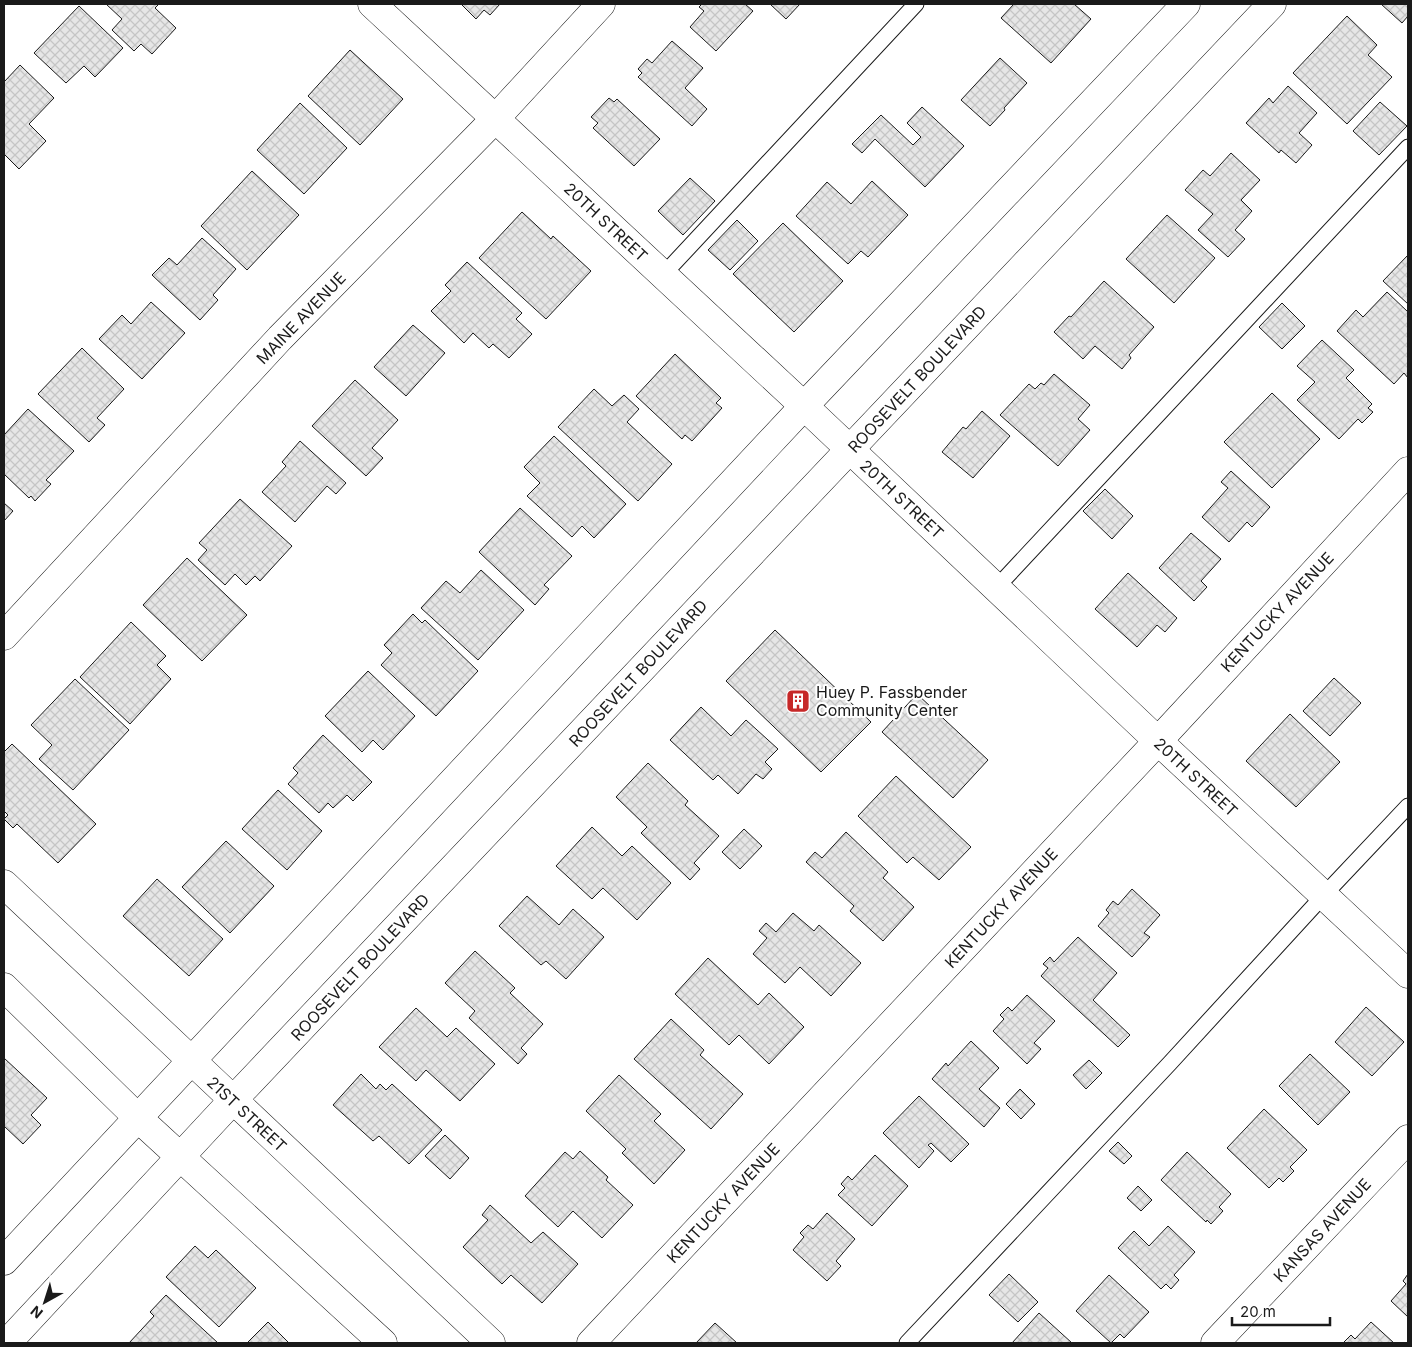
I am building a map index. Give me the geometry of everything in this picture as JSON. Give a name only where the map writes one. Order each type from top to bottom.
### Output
[{"type":"street","name":"20TH STREET","points":[[372,4],[804,406],[1158,741],[1408,974]]},
{"type":"street","name":"MAINE AVENUE","points":[[4,636],[280,338],[496,119],[601,4]]},
{"type":"street","points":[[4,1261],[804,406],[1186,4]]},
{"type":"street","name":"ROOSEVELT BOULEVARD","points":[[7,1343],[233,1100],[1272,4]]},
{"type":"street","name":"KENTUCKY AVENUE","points":[[591,1343],[1158,741],[1408,471]]},
{"type":"street","name":"21ST STREET","points":[[4,884],[491,1343]]},
{"type":"street","points":[[4,987],[138,1118],[383,1343]]},
{"type":"street","name":"KANSAS AVENUE","points":[[1215,1343],[1408,1139]]},
{"type":"lane","points":[[663,275],[916,4]]},
{"type":"lane","points":[[996,588],[1408,147]]},
{"type":"lane","points":[[907,1343],[1408,806]]},
{"type":"building","points":[[106,4],[159,4],[155,8],[176,28],[152,54],[141,44],[134,51],[112,30],[122,19]]},
{"type":"building","points":[[461,4],[500,4],[490,15],[484,10],[476,19]]},
{"type":"building","points":[[702,4],[745,4],[753,11],[716,51],[690,27],[704,11],[699,7]]},
{"type":"building","points":[[770,4],[800,4],[786,19]]},
{"type":"building","points":[[1014,4],[1074,4],[1091,19],[1051,63],[1001,18]]},
{"type":"building","points":[[1381,4],[1408,4],[1408,16],[1402,23]]},
{"type":"building","points":[[79,6],[123,48],[95,77],[84,66],[66,83],[34,53]]},
{"type":"building","points":[[1347,16],[1377,45],[1368,55],[1392,77],[1347,124],[1293,73]]},
{"type":"building","points":[[672,41],[703,68],[685,88],[707,109],[692,126],[638,77],[642,73],[638,69],[647,59],[652,63]]},
{"type":"building","points":[[350,50],[403,99],[360,145],[308,96]]},
{"type":"building","points":[[1000,58],[1027,83],[990,126],[961,100]]},
{"type":"building","points":[[20,65],[54,98],[29,124],[46,141],[19,169],[4,154],[4,82]]},
{"type":"building","points":[[1288,86],[1317,113],[1299,133],[1312,145],[1296,163],[1281,150],[1279,153],[1246,123],[1269,98],[1273,103]]},
{"type":"building","points":[[609,98],[614,102],[617,99],[660,139],[634,166],[593,128],[598,123],[591,117]]},
{"type":"building","points":[[1380,102],[1407,126],[1379,155],[1353,131]]},
{"type":"building","points":[[300,103],[347,148],[304,194],[257,150]]},
{"type":"building","points":[[922,107],[964,146],[925,187],[875,139],[862,153],[852,144],[881,115],[913,145],[921,137],[907,123]]},
{"type":"building","points":[[1231,153],[1260,180],[1241,200],[1252,211],[1235,230],[1245,239],[1228,257],[1198,230],[1213,214],[1185,190],[1203,170],[1210,176]]},
{"type":"building","points":[[252,171],[299,215],[247,270],[201,226]]},
{"type":"building","points":[[690,178],[715,201],[683,235],[658,211]]},
{"type":"building","points":[[872,181],[908,215],[868,257],[861,251],[848,264],[796,216],[827,182],[851,204]]},
{"type":"building","points":[[522,212],[551,239],[553,236],[591,271],[546,319],[479,258]]},
{"type":"building","points":[[1167,215],[1215,258],[1174,303],[1126,259]]},
{"type":"building","points":[[737,220],[758,241],[730,270],[708,250]]},
{"type":"building","points":[[783,223],[843,281],[794,332],[733,274]]},
{"type":"building","points":[[202,238],[236,269],[213,295],[218,300],[200,320],[152,275],[169,258],[177,265]]},
{"type":"building","points":[[1408,255],[1408,304],[1383,281]]},
{"type":"building","points":[[467,262],[522,313],[516,319],[532,334],[509,358],[493,344],[489,348],[473,333],[464,343],[431,311],[451,291],[445,285]]},
{"type":"building","points":[[1104,281],[1154,327],[1129,355],[1131,358],[1122,369],[1095,346],[1083,359],[1054,332],[1069,316],[1071,317]]},
{"type":"building","points":[[1387,292],[1408,312],[1408,378],[1404,373],[1394,384],[1337,331],[1356,310],[1363,317]]},
{"type":"building","points":[[151,302],[185,333],[142,379],[99,339],[122,315],[131,324]]},
{"type":"building","points":[[1282,303],[1305,326],[1282,349],[1259,327]]},
{"type":"building","points":[[413,325],[445,353],[406,396],[374,367]]},
{"type":"building","points":[[1322,340],[1354,370],[1346,378],[1372,404],[1368,408],[1373,412],[1362,423],[1358,419],[1339,439],[1297,400],[1315,382],[1297,366]]},
{"type":"building","points":[[82,348],[124,389],[97,418],[105,425],[89,442],[38,394]]},
{"type":"building","points":[[675,354],[721,398],[716,403],[722,408],[692,441],[685,435],[682,439],[636,396]]},
{"type":"building","points":[[1054,374],[1090,405],[1078,419],[1090,430],[1058,466],[1000,415],[1029,384],[1035,389],[1041,383],[1044,385]]},
{"type":"building","points":[[355,380],[398,420],[372,448],[383,458],[366,476],[312,426]]},
{"type":"building","points":[[594,389],[612,406],[624,395],[639,409],[627,422],[672,464],[638,501],[558,427]]},
{"type":"building","points":[[1272,393],[1320,439],[1272,488],[1224,442]]},
{"type":"building","points":[[28,409],[74,451],[46,480],[51,484],[35,501],[31,496],[29,498],[4,474],[4,435]]},
{"type":"building","points":[[982,411],[1010,436],[973,478],[942,452],[963,427],[966,429]]},
{"type":"building","points":[[554,436],[626,504],[594,538],[582,526],[572,537],[527,496],[540,483],[524,467]]},
{"type":"building","points":[[300,441],[346,483],[336,494],[327,486],[295,522],[262,492],[286,466],[282,462]]},
{"type":"building","points":[[1231,471],[1270,507],[1252,527],[1247,522],[1229,542],[1202,517],[1228,488],[1221,482]]},
{"type":"building","points":[[1105,489],[1133,516],[1112,539],[1083,511]]},
{"type":"building","points":[[240,499],[292,546],[260,581],[255,576],[246,585],[235,574],[225,585],[198,560],[207,550],[199,543]]},
{"type":"building","points":[[4,503],[13,511],[4,521]]},
{"type":"building","points":[[520,508],[572,556],[544,585],[549,589],[535,605],[479,552]]},
{"type":"building","points":[[1191,533],[1221,559],[1201,581],[1207,587],[1194,601],[1159,568]]},
{"type":"building","points":[[187,558],[247,615],[202,661],[143,605]]},
{"type":"building","points":[[481,570],[524,610],[478,660],[421,608],[446,581],[460,593]]},
{"type":"building","points":[[1128,573],[1177,618],[1165,632],[1157,625],[1137,647],[1095,609]]},
{"type":"building","points":[[413,614],[422,623],[425,620],[478,671],[436,716],[381,665],[392,653],[384,645]]},
{"type":"building","points":[[131,622],[166,656],[157,665],[171,679],[130,724],[80,677]]},
{"type":"building","name":"Huey P. Fassbender Community Center","points":[[775,630],[871,722],[821,772],[726,681]]},
{"type":"building","points":[[368,671],[415,716],[383,750],[373,740],[362,752],[325,716]]},
{"type":"building","points":[[1334,678],[1361,703],[1330,736],[1303,711]]},
{"type":"building","points":[[75,679],[129,730],[73,790],[39,759],[52,745],[31,725]]},
{"type":"building","points":[[917,694],[988,760],[953,798],[882,732]]},
{"type":"building","points":[[701,707],[731,736],[746,720],[778,749],[765,762],[772,769],[763,779],[756,774],[738,794],[718,775],[713,780],[670,740]]},
{"type":"building","points":[[1290,714],[1340,762],[1296,807],[1246,761]]},
{"type":"building","points":[[323,735],[372,782],[353,801],[347,795],[333,808],[328,803],[319,813],[288,784],[298,773],[293,768]]},
{"type":"building","points":[[12,744],[96,824],[58,863],[17,824],[13,828],[4,819],[8,815],[4,811],[4,752]]},
{"type":"building","points":[[648,763],[688,801],[685,805],[719,836],[694,863],[700,869],[690,880],[641,833],[647,827],[616,797]]},
{"type":"building","points":[[896,776],[971,847],[939,880],[913,857],[907,863],[858,816]]},
{"type":"building","points":[[278,790],[322,831],[287,870],[242,829]]},
{"type":"building","points":[[592,827],[622,856],[632,846],[671,883],[637,920],[603,888],[592,899],[556,866]]},
{"type":"building","points":[[744,829],[762,846],[740,869],[722,852]]},
{"type":"building","points":[[846,832],[888,872],[883,878],[914,907],[883,941],[850,911],[854,906],[806,862],[815,852],[822,858]]},
{"type":"building","points":[[226,841],[274,886],[230,933],[182,887]]},
{"type":"building","points":[[157,879],[223,939],[189,976],[123,916]]},
{"type":"building","points":[[1132,889],[1160,915],[1144,933],[1150,937],[1132,957],[1098,926],[1109,913],[1106,910],[1113,901],[1118,905]]},
{"type":"building","points":[[527,896],[559,925],[573,909],[604,937],[566,979],[546,961],[541,965],[499,926]]},
{"type":"building","points":[[793,913],[814,931],[819,925],[861,963],[831,996],[800,967],[785,983],[753,954],[767,938],[759,931],[766,923],[776,932]]},
{"type":"building","points":[[1078,937],[1117,973],[1093,1000],[1130,1035],[1118,1047],[1041,976],[1048,968],[1043,964],[1050,957],[1054,962]]},
{"type":"building","points":[[475,951],[515,988],[510,993],[543,1024],[521,1048],[527,1054],[518,1064],[469,1018],[475,1011],[445,983]]},
{"type":"building","points":[[708,958],[758,1005],[769,993],[804,1027],[769,1064],[739,1035],[729,1045],[675,994]]},
{"type":"building","points":[[1027,995],[1055,1021],[1034,1043],[1041,1049],[1027,1064],[993,1031],[1004,1019],[1000,1015],[1008,1007],[1012,1011]]},
{"type":"building","points":[[1366,1007],[1404,1042],[1372,1076],[1335,1042]]},
{"type":"building","points":[[416,1008],[447,1037],[456,1028],[495,1064],[460,1101],[426,1070],[416,1081],[379,1047]]},
{"type":"building","points":[[671,1019],[704,1050],[700,1055],[743,1094],[711,1129],[634,1059]]},
{"type":"building","points":[[971,1041],[999,1068],[979,1089],[1000,1108],[984,1127],[932,1079],[946,1063],[948,1066]]},
{"type":"building","points":[[1310,1054],[1350,1092],[1318,1125],[1279,1086]]},
{"type":"building","points":[[4,1058],[47,1098],[31,1115],[41,1125],[23,1144],[4,1126]]},
{"type":"building","points":[[1089,1060],[1102,1073],[1086,1089],[1073,1075]]},
{"type":"building","points":[[361,1074],[376,1089],[380,1084],[386,1090],[392,1084],[442,1130],[409,1164],[379,1136],[373,1141],[333,1105]]},
{"type":"building","points":[[619,1075],[661,1114],[654,1121],[685,1150],[654,1184],[622,1153],[626,1149],[586,1111]]},
{"type":"building","points":[[1020,1089],[1035,1104],[1021,1119],[1006,1104]]},
{"type":"building","points":[[919,1096],[969,1144],[951,1162],[931,1143],[928,1145],[934,1151],[919,1168],[883,1133]]},
{"type":"building","points":[[1264,1109],[1307,1150],[1290,1167],[1294,1171],[1283,1182],[1279,1178],[1269,1188],[1227,1148]]},
{"type":"building","points":[[445,1135],[469,1158],[450,1179],[425,1156]]},
{"type":"building","points":[[1118,1142],[1132,1156],[1124,1164],[1109,1151]]},
{"type":"building","points":[[580,1151],[608,1177],[606,1180],[633,1205],[602,1238],[573,1211],[558,1227],[525,1196],[565,1152],[573,1159]]},
{"type":"building","points":[[1187,1152],[1231,1194],[1219,1207],[1223,1211],[1211,1224],[1207,1220],[1206,1222],[1161,1180]]},
{"type":"building","points":[[875,1155],[908,1186],[872,1226],[838,1195],[845,1188],[841,1184],[848,1176],[852,1180]]},
{"type":"building","points":[[1138,1186],[1152,1200],[1141,1211],[1127,1198]]},
{"type":"building","points":[[490,1205],[531,1243],[543,1232],[578,1264],[542,1303],[511,1275],[502,1284],[463,1247],[488,1220],[482,1215]]},
{"type":"building","points":[[827,1213],[855,1239],[836,1261],[841,1266],[827,1281],[793,1250],[804,1237],[800,1233],[808,1225],[813,1229]]},
{"type":"building","points":[[1168,1226],[1195,1252],[1174,1275],[1179,1280],[1171,1289],[1166,1284],[1161,1289],[1118,1248],[1134,1231],[1149,1246]]},
{"type":"building","points":[[195,1246],[208,1258],[216,1250],[256,1288],[219,1327],[166,1277]]},
{"type":"building","points":[[1009,1274],[1038,1302],[1018,1322],[989,1295]]},
{"type":"building","points":[[1408,1274],[1408,1317],[1391,1301],[1406,1284],[1403,1281]]},
{"type":"building","points":[[1109,1275],[1149,1312],[1124,1338],[1120,1334],[1111,1343],[1076,1311]]},
{"type":"building","points":[[166,1295],[218,1343],[129,1343],[154,1316],[150,1312]]},
{"type":"building","points":[[1039,1313],[1072,1343],[1012,1343]]},
{"type":"building","points":[[268,1322],[289,1343],[247,1343]]},
{"type":"building","points":[[1371,1322],[1394,1343],[1343,1343],[1351,1335],[1355,1339]]},
{"type":"building","points":[[715,1323],[737,1343],[696,1343]]},
{"type":"place","name":"Huey P. Fassbender Community Center","points":[[798,701]]}]
